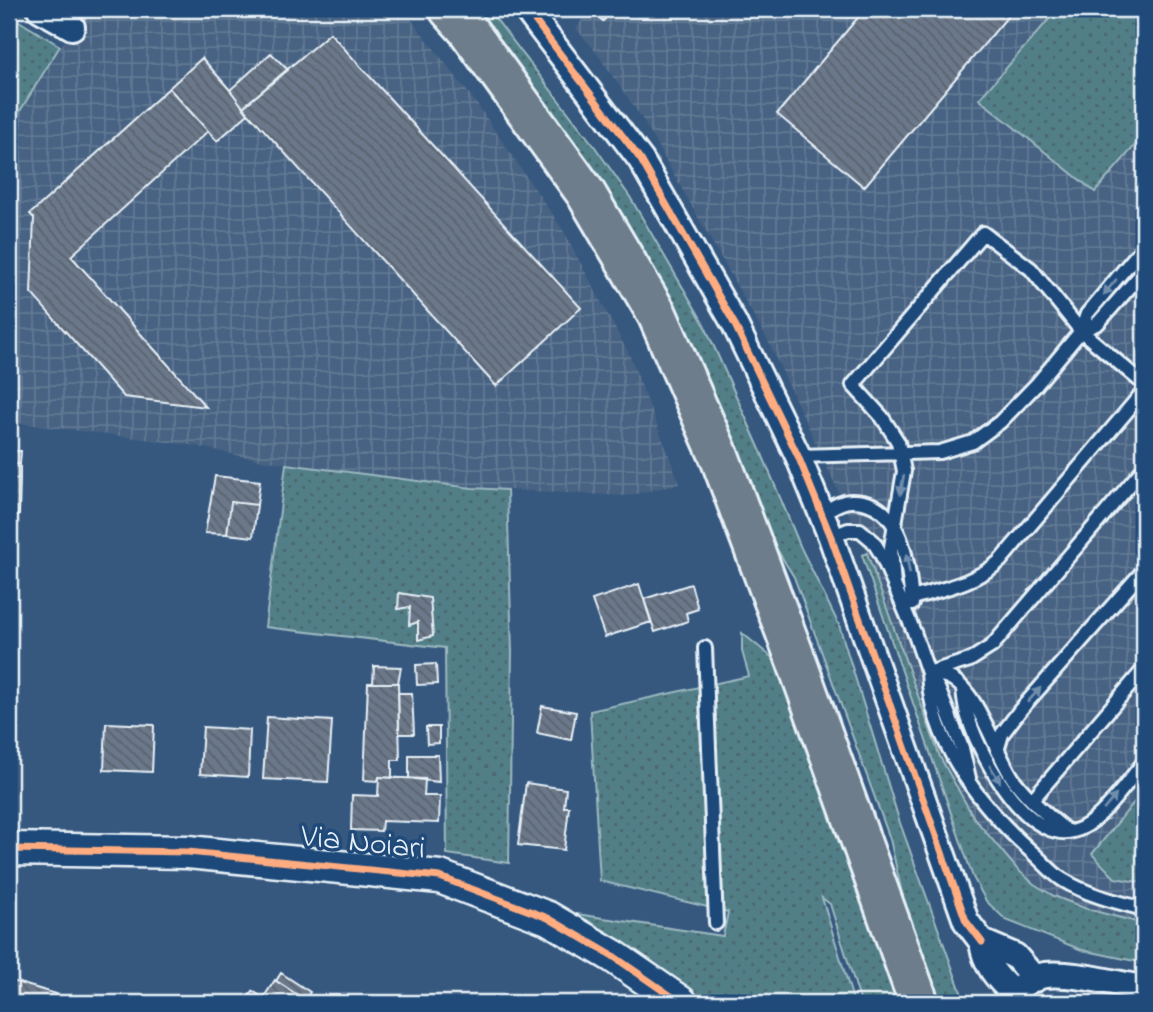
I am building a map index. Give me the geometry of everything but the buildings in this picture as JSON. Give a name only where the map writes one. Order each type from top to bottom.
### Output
[{"type":"highway","points":[[449,9],[467,29],[585,191],[656,314],[724,470],[796,660],[919,1003]]},
{"type":"street","points":[[40,9],[72,27]]},
{"type":"street","points":[[526,9],[641,160],[734,323],[798,456],[831,537],[966,921],[982,942],[1015,956],[1035,979]]},
{"type":"street","name":"Via Noiari","points":[[9,849],[188,852],[440,877],[548,918],[613,956],[681,1003]]},
{"type":"street","points":[[982,942],[984,958],[1010,998],[1020,986],[1044,975],[1079,977],[1144,988]]},
{"type":"lane","points":[[894,585],[890,560],[904,471],[898,442],[882,417],[853,385],[983,233],[1031,269],[1081,331],[1144,384]]},
{"type":"lane","points":[[798,456],[940,452],[973,442],[1000,422],[1081,331],[1087,314],[1144,246]]},
{"type":"lane","points":[[1081,331],[1098,324],[1144,271]]},
{"type":"lane","points":[[912,598],[965,583],[987,573],[1144,391]]},
{"type":"lane","points":[[928,673],[970,660],[992,646],[1144,468]]},
{"type":"lane","points":[[820,514],[850,501],[868,503],[883,510],[894,525],[905,550],[915,632]]},
{"type":"lane","points":[[831,537],[848,530],[860,530],[867,534],[881,554],[915,632],[928,673],[938,688],[962,748],[970,782],[991,811],[1017,839],[1063,880],[1104,898],[1144,909]]},
{"type":"lane","points":[[997,751],[1002,734],[1021,709],[1144,570]]},
{"type":"lane","points":[[705,648],[716,923]]},
{"type":"lane","points":[[1031,800],[1144,669]]},
{"type":"lane","points":[[928,673],[948,676],[963,688],[974,701],[1013,779],[1031,800],[1069,833]]},
{"type":"lane","points":[[963,688],[969,722],[984,756],[999,781],[1034,821],[1046,829],[1069,833],[1083,828],[1099,815],[1144,762]]},
{"type":"shaded area","points":[[85,9],[403,9],[474,100],[563,230],[630,356],[680,484],[626,496],[472,488],[260,460],[190,445],[9,422],[9,129]]},
{"type":"shaded area","points":[[589,9],[1144,9],[1144,924],[1087,909],[1054,896],[1034,884],[1017,869],[974,818],[940,757],[867,553],[767,339],[643,120],[593,48],[576,29]]},
{"type":"green space","points":[[472,9],[488,9],[595,147],[630,197],[703,322],[801,548],[839,625],[900,823],[965,1003],[938,1003],[910,930],[890,839],[794,577],[765,530],[562,131],[526,77]]},
{"type":"green space","points":[[1058,9],[1144,9],[1144,135],[1095,192],[979,99]]},
{"type":"green space","points":[[9,15],[60,46],[9,129]]},
{"type":"green space","points":[[286,464],[472,488],[507,490],[512,651],[509,863],[447,854],[445,648],[265,627]]},
{"type":"green space","points":[[867,553],[940,757],[974,818],[1017,869],[1034,884],[1054,896],[1087,909],[1144,924],[1144,963],[1082,950],[1006,920],[986,901],[973,877],[862,555]]},
{"type":"green space","points":[[742,633],[775,660],[900,1003],[861,1003],[830,904],[822,898],[854,1003],[706,1003],[652,961],[570,913],[723,936],[728,912],[600,881],[590,711],[749,676],[742,651]]},
{"type":"green space","points":[[1144,790],[1144,883],[1115,878],[1092,854]]},
{"type":"cycle path","points":[[526,9],[641,160],[734,323],[798,456],[831,537],[966,921],[982,942]]},
{"type":"cycle path","points":[[9,849],[188,852],[440,877],[548,918],[613,956],[681,1003]]}]
